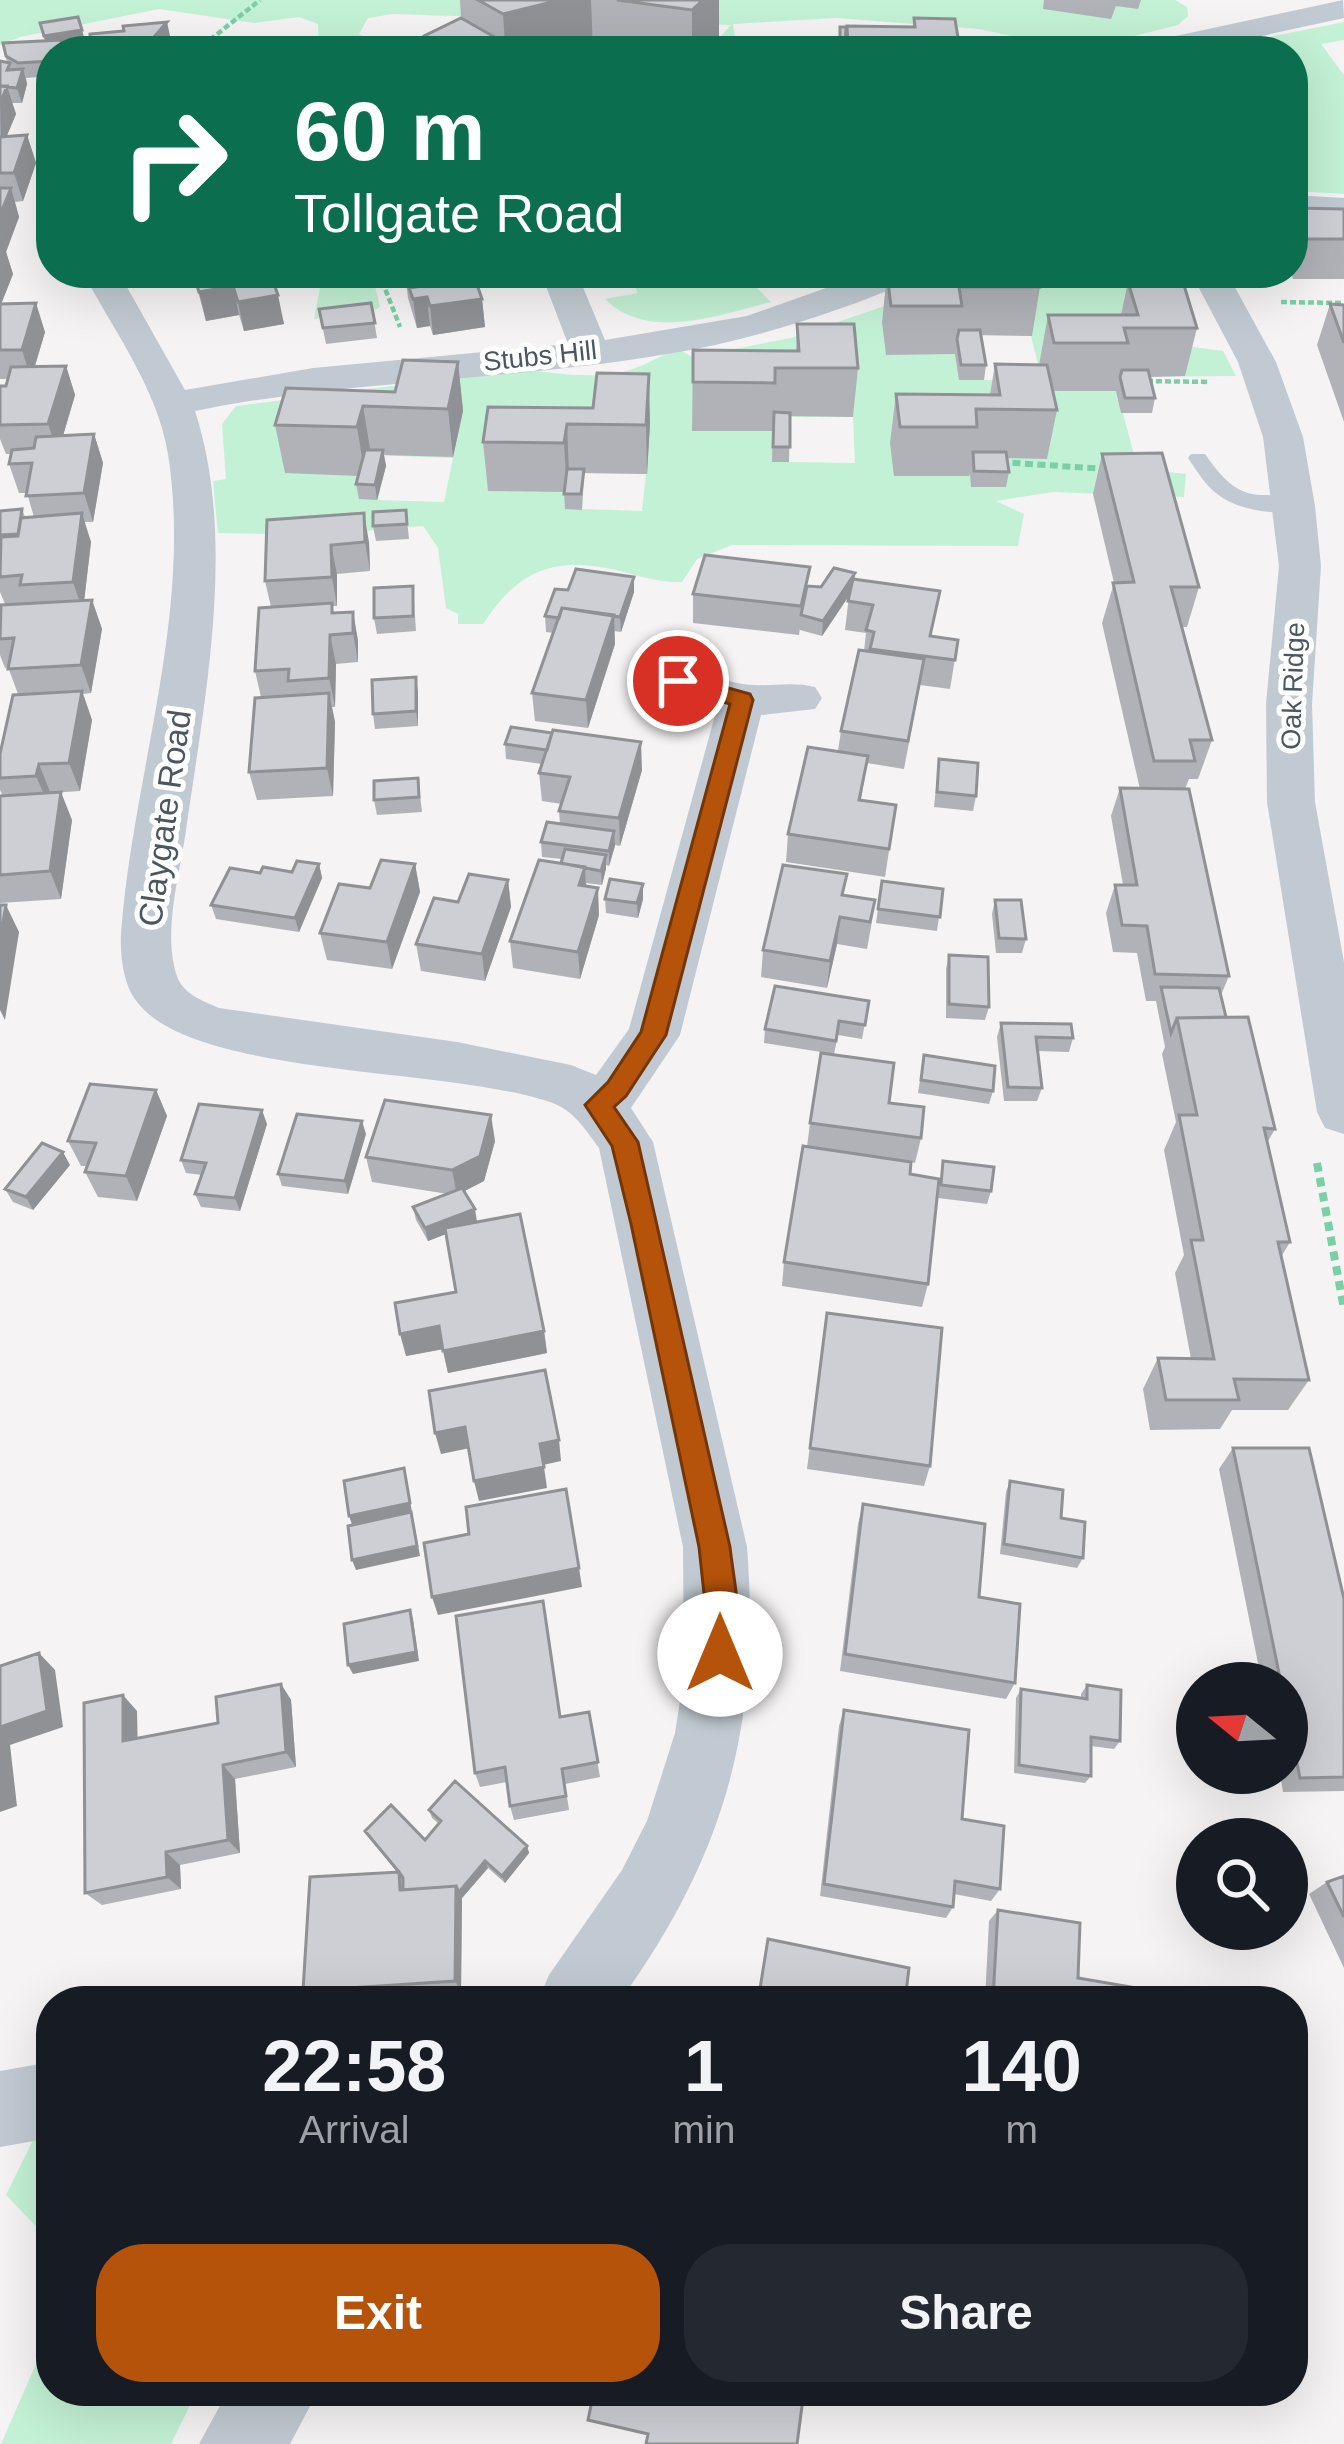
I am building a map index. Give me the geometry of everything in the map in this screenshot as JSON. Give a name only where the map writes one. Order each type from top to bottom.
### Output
[{"type":"street","points":[[1202,0],[1234,31]]},
{"type":"street","points":[[1212,36],[1344,9]]},
{"type":"street","points":[[1308,206],[1344,208]]},
{"type":"street","name":"Claygate Road","points":[[109,288],[173,404],[188,452],[196,548],[177,730],[146,936],[152,985],[175,1011],[212,1027],[537,1077],[571,1086],[598,1105]]},
{"type":"street","points":[[566,288],[590,351]]},
{"type":"street","name":"Stubs Hill","points":[[173,404],[250,387],[590,351],[736,330],[863,288]]},
{"type":"street","name":"Oak Ridge","points":[[1218,288],[1257,362],[1283,437],[1294,506],[1300,566],[1289,704],[1292,802],[1335,1014],[1344,1112]]},
{"type":"street","points":[[678,681],[742,700],[799,698]]},
{"type":"street","points":[[586,1986],[618,1946],[663,1869],[698,1786],[718,1695],[722,1612],[715,1547],[625,1142],[598,1105],[617,1089],[653,1035],[742,700]]},
{"type":"street","points":[[0,2109],[36,2103]]},
{"type":"street","points":[[241,2444],[267,2406]]},
{"type":"lane","points":[[1198,458],[1213,482],[1235,501],[1294,506]]},
{"type":"path","points":[[215,36],[260,0]]},
{"type":"path","points":[[1136,381],[1225,382]]},
{"type":"path","points":[[988,463],[1213,482]]},
{"type":"green space","points":[[0,0],[1175,0],[1187,7],[1188,16],[1178,25],[1135,36],[1011,36],[979,29],[836,18],[733,24],[735,36],[721,36],[731,25],[393,14],[368,18],[359,34],[362,36],[318,36],[318,24],[299,17],[254,23],[159,9],[0,45]]},
{"type":"green space","points":[[1344,22],[1344,40],[1321,44],[1344,75],[1344,194],[1308,192],[1308,36],[1274,36]]},
{"type":"green space","points":[[320,288],[376,288],[380,307],[370,313],[314,319]]},
{"type":"green space","points":[[636,288],[757,288],[771,302],[707,318],[663,322],[622,312],[605,299],[638,293]]},
{"type":"green space","points":[[937,288],[1156,288],[1186,346],[1223,351],[1236,376],[1113,377],[1138,469],[1186,474],[1184,497],[1053,492],[996,501],[1024,514],[1018,546],[732,545],[697,559],[682,582],[600,567],[562,566],[518,584],[483,624],[458,624],[458,614],[446,608],[438,548],[423,526],[318,535],[218,533],[213,481],[226,479],[222,424],[236,406],[524,369],[611,374],[681,350],[692,357],[791,338]],"holes":[[[953,335],[1031,336],[1042,380],[984,380],[978,345]],[[773,417],[853,417],[855,463],[789,462],[789,428],[773,427]],[[371,455],[453,458],[444,502],[378,500],[386,466]],[[569,473],[646,474],[642,511],[582,509],[584,484]]]},
{"type":"green space","points":[[33,2140],[36,2140],[36,2226],[6,2195]]},
{"type":"green space","points":[[36,2364],[36,2406],[190,2406],[171,2444],[1,2444]]},
{"type":"building","points":[[478,0],[560,0],[503,14]]},
{"type":"building","points":[[617,0],[703,0],[692,10]]},
{"type":"building","points":[[78,17],[82,30],[44,36],[40,23]]},
{"type":"building","points":[[461,18],[493,36],[424,36]]},
{"type":"building","points":[[914,18],[955,19],[958,36],[847,36],[847,26],[915,27]]},
{"type":"building","points":[[167,22],[155,36],[90,36],[124,31],[123,26]]},
{"type":"building","points":[[36,41],[36,62],[18,63],[6,56],[3,43]]},
{"type":"building","points":[[0,61],[10,63],[7,70],[23,69],[17,88],[0,86]]},
{"type":"building","points":[[27,135],[14,173],[0,173],[0,137]]},
{"type":"building","points":[[0,188],[11,188],[0,215]]},
{"type":"building","points":[[1308,208],[1344,209],[1344,239],[1308,239]]},
{"type":"building","points":[[234,288],[275,288],[278,295],[238,302]]},
{"type":"building","points":[[409,288],[478,288],[482,299],[430,306],[427,297],[413,299]]},
{"type":"building","points":[[889,288],[959,288],[962,306],[891,306]]},
{"type":"building","points":[[1130,288],[1185,288],[1197,328],[1124,328],[1128,343],[1054,343],[1048,315],[1138,315]]},
{"type":"building","points":[[36,303],[22,350],[0,350],[0,304]]},
{"type":"building","points":[[371,303],[375,323],[323,328],[319,309]]},
{"type":"building","points":[[1330,304],[1344,305],[1344,343]]},
{"type":"building","points":[[797,324],[854,324],[858,368],[775,368],[775,383],[693,382],[693,350],[799,351]]},
{"type":"building","points":[[959,330],[980,330],[986,365],[961,365]]},
{"type":"building","points":[[403,360],[458,362],[448,409],[363,406],[357,427],[275,425],[286,388],[395,392]]},
{"type":"building","points":[[995,364],[1047,365],[1057,410],[976,409],[977,427],[900,427],[896,394],[1000,395]]},
{"type":"building","points":[[66,366],[48,424],[0,425],[0,386],[6,386],[11,367]]},
{"type":"building","points":[[1122,370],[1148,370],[1155,398],[1125,398]]},
{"type":"building","points":[[597,373],[649,374],[646,425],[567,424],[564,443],[483,442],[488,407],[593,408]]},
{"type":"building","points":[[774,412],[790,413],[790,447],[773,447]]},
{"type":"building","points":[[94,434],[84,493],[26,496],[32,463],[9,464],[12,450],[34,448],[36,437]]},
{"type":"building","points":[[365,450],[383,450],[375,485],[356,484]]},
{"type":"building","points":[[973,452],[1006,452],[1009,472],[974,471]]},
{"type":"building","points":[[1162,453],[1199,587],[1171,587],[1212,740],[1190,740],[1195,761],[1154,761],[1113,583],[1134,582],[1102,454]]},
{"type":"building","points":[[567,469],[584,469],[581,494],[564,494]]},
{"type":"building","points":[[22,509],[18,534],[0,535],[0,511]]},
{"type":"building","points":[[406,510],[407,524],[373,526],[373,512]]},
{"type":"building","points":[[82,513],[73,582],[20,585],[22,575],[0,577],[1,537],[18,536],[21,518]]},
{"type":"building","points":[[364,513],[365,542],[331,545],[332,577],[265,581],[267,520]]},
{"type":"building","points":[[705,555],[810,567],[801,606],[693,594]]},
{"type":"building","points":[[834,568],[855,573],[823,621],[801,615],[807,586],[821,587]]},
{"type":"building","points":[[576,569],[634,577],[620,617],[562,608],[559,618],[545,616],[555,589],[568,590]]},
{"type":"building","points":[[853,579],[940,591],[930,636],[958,640],[955,660],[870,649],[874,632],[866,630],[873,605],[848,601]]},
{"type":"building","points":[[413,586],[413,616],[374,618],[374,588]]},
{"type":"building","points":[[92,600],[81,665],[8,669],[14,638],[0,639],[1,605]]},
{"type":"building","points":[[332,603],[332,613],[353,612],[353,633],[330,635],[329,678],[288,681],[289,669],[255,671],[259,608]]},
{"type":"building","points":[[562,608],[614,615],[586,700],[532,693]]},
{"type":"building","points":[[859,650],[924,659],[908,741],[841,731]]},
{"type":"building","points":[[416,677],[416,711],[373,714],[372,680]]},
{"type":"building","points":[[82,691],[69,763],[39,764],[36,776],[0,778],[0,754],[13,695]]},
{"type":"building","points":[[329,693],[327,768],[249,772],[255,698]]},
{"type":"building","points":[[511,727],[552,733],[547,750],[505,744]]},
{"type":"building","points":[[553,730],[641,742],[619,818],[559,811],[570,777],[539,773]]},
{"type":"building","points":[[808,747],[868,756],[859,800],[896,805],[889,849],[788,834]]},
{"type":"building","points":[[939,759],[978,763],[976,796],[937,792]]},
{"type":"building","points":[[418,778],[419,797],[374,800],[374,781]]},
{"type":"building","points":[[1120,788],[1189,789],[1229,976],[1155,974],[1147,926],[1122,925],[1115,885],[1137,885]]},
{"type":"building","points":[[61,792],[50,871],[0,875],[0,796]]},
{"type":"building","points":[[547,822],[614,831],[609,851],[541,842]]},
{"type":"building","points":[[565,849],[606,855],[601,871],[561,863]]},
{"type":"building","points":[[381,860],[415,864],[387,942],[320,933],[339,884],[370,888]]},
{"type":"building","points":[[539,860],[585,867],[579,885],[598,888],[578,952],[510,941]]},
{"type":"building","points":[[297,861],[319,864],[295,918],[211,905],[230,868],[292,872]]},
{"type":"building","points":[[783,865],[847,874],[842,895],[875,900],[870,922],[840,917],[830,961],[763,950]]},
{"type":"building","points":[[469,874],[508,880],[482,954],[416,944],[434,898],[458,902]]},
{"type":"building","points":[[610,879],[643,884],[637,903],[605,899]]},
{"type":"building","points":[[882,881],[943,889],[940,917],[878,909]]},
{"type":"building","points":[[995,900],[1021,900],[1026,939],[999,938]]},
{"type":"building","points":[[0,905],[6,905],[0,940]]},
{"type":"building","points":[[949,955],[988,957],[989,1007],[949,1004]]},
{"type":"building","points":[[775,986],[869,1001],[865,1025],[839,1021],[836,1041],[765,1029]]},
{"type":"building","points":[[1161,987],[1219,988],[1226,1017],[1177,1018],[1171,1033]]},
{"type":"building","points":[[1248,1017],[1275,1129],[1264,1128],[1290,1242],[1278,1242],[1309,1380],[1234,1379],[1239,1400],[1166,1400],[1158,1358],[1214,1359],[1191,1240],[1203,1240],[1179,1115],[1197,1115],[1177,1018]]},
{"type":"building","points":[[1001,1023],[1071,1024],[1073,1038],[1036,1037],[1042,1088],[1008,1087]]},
{"type":"building","points":[[821,1053],[894,1063],[889,1103],[924,1107],[921,1138],[810,1123]]},
{"type":"building","points":[[924,1055],[995,1066],[993,1091],[921,1080]]},
{"type":"building","points":[[90,1084],[156,1090],[126,1176],[85,1172],[96,1143],[68,1141]]},
{"type":"building","points":[[385,1100],[491,1115],[480,1156],[452,1170],[366,1157]]},
{"type":"building","points":[[199,1104],[262,1110],[235,1198],[195,1194],[206,1163],[181,1160]]},
{"type":"building","points":[[297,1114],[362,1121],[345,1181],[278,1174]]},
{"type":"building","points":[[42,1143],[63,1152],[26,1197],[5,1189]]},
{"type":"building","points":[[803,1146],[911,1162],[910,1174],[939,1179],[928,1284],[784,1262]]},
{"type":"building","points":[[943,1161],[994,1167],[991,1191],[941,1185]]},
{"type":"building","points":[[462,1188],[475,1209],[425,1228],[413,1207]]},
{"type":"building","points":[[520,1214],[544,1331],[443,1351],[439,1326],[400,1334],[395,1303],[456,1292],[445,1228]]},
{"type":"building","points":[[827,1313],[942,1328],[930,1466],[810,1448]]},
{"type":"building","points":[[545,1370],[559,1440],[540,1444],[544,1467],[474,1481],[465,1427],[435,1433],[429,1391]]},
{"type":"building","points":[[1233,1448],[1309,1448],[1344,1599],[1344,1777],[1308,1778],[1308,1662],[1277,1662]]},
{"type":"building","points":[[404,1468],[410,1503],[349,1516],[344,1481]]},
{"type":"building","points":[[1010,1481],[1063,1490],[1061,1518],[1085,1522],[1083,1558],[1004,1544]]},
{"type":"building","points":[[566,1489],[579,1568],[432,1597],[424,1543],[469,1534],[466,1507]]},
{"type":"building","points":[[863,1504],[985,1524],[979,1597],[1020,1604],[1015,1683],[845,1654]]},
{"type":"building","points":[[411,1512],[417,1546],[352,1560],[348,1526]]},
{"type":"building","points":[[543,1601],[560,1717],[589,1712],[598,1762],[562,1769],[566,1796],[510,1806],[505,1767],[475,1773],[456,1616]]},
{"type":"building","points":[[410,1610],[416,1652],[348,1665],[344,1624]]},
{"type":"building","points":[[39,1653],[47,1711],[0,1727],[0,1666]]},
{"type":"building","points":[[281,1684],[286,1752],[223,1765],[228,1840],[166,1852],[167,1877],[85,1893],[84,1703],[123,1695],[123,1741],[218,1723],[216,1697]]},
{"type":"building","points":[[1087,1685],[1121,1690],[1120,1741],[1091,1737],[1091,1776],[1019,1765],[1021,1689],[1087,1699]]},
{"type":"building","points":[[844,1710],[969,1730],[962,1819],[1004,1826],[1000,1889],[955,1881],[953,1907],[824,1884]]},
{"type":"building","points":[[455,1781],[527,1846],[502,1876],[485,1861],[459,1892],[456,1886],[403,1890],[403,1878],[365,1831],[391,1805],[425,1840],[441,1821],[429,1810]]},
{"type":"building","points":[[399,1872],[400,1890],[456,1886],[455,1981],[303,1986],[310,1877]]},
{"type":"building","points":[[1344,1876],[1344,1917],[1327,1882]]},
{"type":"building","points":[[998,1910],[1080,1923],[1078,1978],[1125,1986],[994,1986]]},
{"type":"building","points":[[768,1939],[909,1968],[907,1986],[760,1986]]},
{"type":"building","points":[[591,2406],[802,2406],[797,2444],[646,2444],[648,2434],[588,2420]]},
{"type":"route","points":[[678,681],[742,700],[653,1035],[617,1089],[598,1105],[625,1142],[645,1224],[715,1547],[722,1612],[720,1654]]}]
